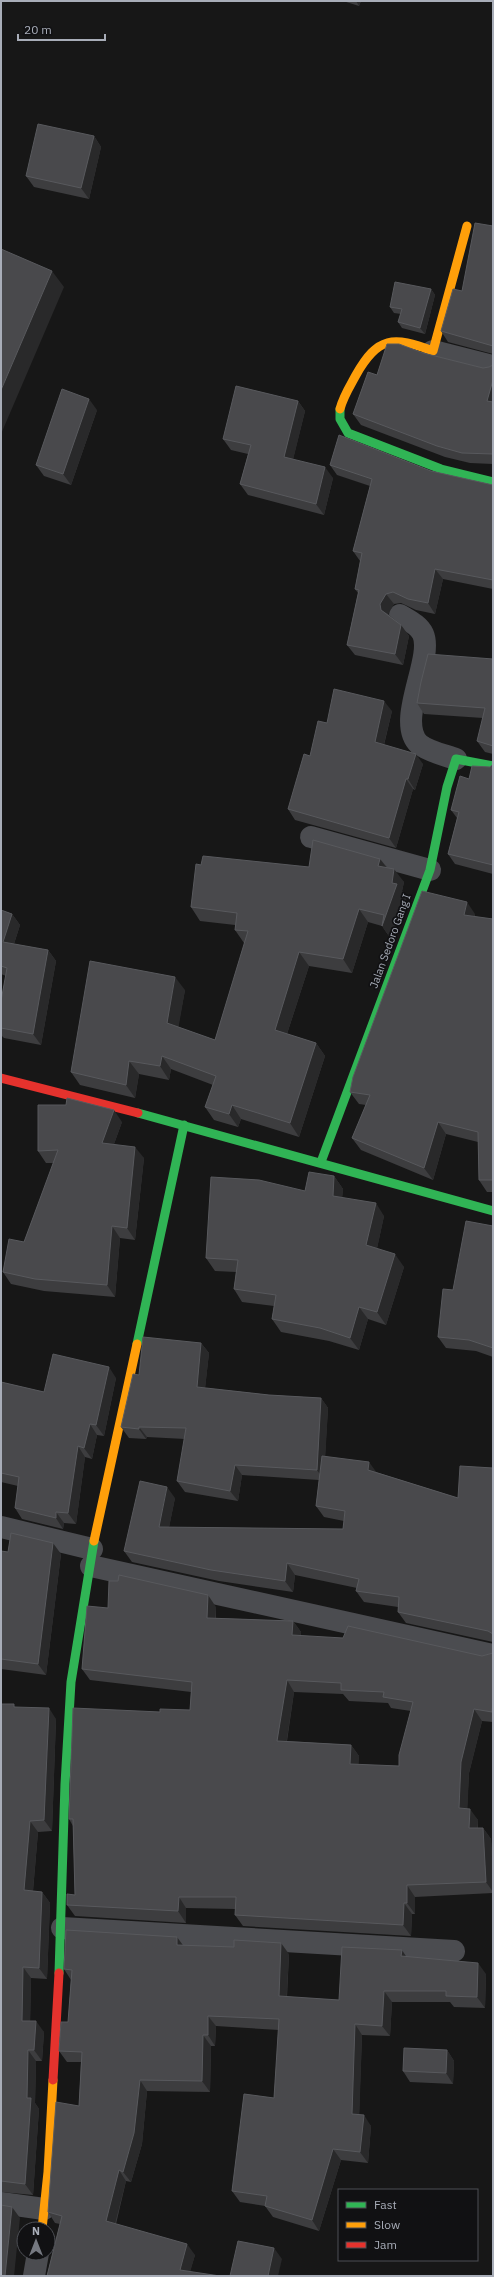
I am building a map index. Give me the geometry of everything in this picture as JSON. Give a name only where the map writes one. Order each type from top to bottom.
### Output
[{"type":"street","points":[[434,351],[467,226]]},
{"type":"street","points":[[493,366],[434,351],[403,340],[384,344],[367,356],[340,407],[341,427],[348,433],[441,469],[493,482]]},
{"type":"street","points":[[400,614],[414,624],[424,636],[424,649],[410,722],[412,734],[420,744],[427,748],[456,759],[493,766]]},
{"type":"street","name":"Jalan Sedoro Gang I","points":[[321,1162],[430,870],[448,787],[456,759]]},
{"type":"street","points":[[311,837],[430,870]]},
{"type":"street","points":[[1,1078],[184,1125],[493,1210]]},
{"type":"street","points":[[1,2203],[43,2219],[62,1928],[65,1784],[71,1682],[91,1558],[184,1125]]},
{"type":"street","points":[[1,1527],[91,1558],[493,1655]]},
{"type":"street","points":[[62,1928],[454,1951]]},
{"type":"street","points":[[34,2276],[37,2261]]},
{"type":"building","points":[[38,124],[94,136],[81,188],[26,176]]},
{"type":"building","points":[[475,223],[493,226],[493,346],[441,331],[453,289],[462,291]]},
{"type":"building","points":[[1,249],[52,271],[1,390]]},
{"type":"building","points":[[395,282],[431,289],[420,328],[398,322],[402,309],[390,307]]},
{"type":"building","points":[[387,344],[399,344],[423,353],[483,368],[493,365],[493,380],[487,401],[493,402],[493,454],[462,453],[437,446],[353,414],[368,372],[377,375]]},
{"type":"building","points":[[236,386],[298,401],[284,457],[325,467],[316,504],[240,484],[251,445],[223,439]]},
{"type":"building","points":[[62,389],[89,399],[63,474],[36,465]]},
{"type":"building","points":[[339,435],[431,471],[493,485],[493,580],[435,569],[428,603],[408,599],[393,592],[386,594],[380,604],[381,610],[401,625],[395,654],[347,645],[359,590],[355,589],[362,553],[353,551],[372,479],[330,465]]},
{"type":"building","points":[[428,654],[493,659],[493,746],[477,741],[485,708],[417,703]]},
{"type":"building","points":[[334,689],[384,701],[375,742],[416,754],[408,779],[406,779],[389,838],[288,809],[304,754],[310,756],[318,721],[327,723]]},
{"type":"building","points":[[493,764],[493,865],[448,854],[459,812],[451,810],[460,776],[469,779],[472,766],[490,767]]},
{"type":"building","points":[[313,840],[380,859],[378,866],[394,869],[392,883],[397,884],[382,926],[384,915],[359,909],[343,959],[299,952],[275,1030],[316,1043],[290,1123],[232,1105],[229,1114],[205,1107],[216,1076],[162,1056],[160,1066],[129,1061],[126,1085],[71,1072],[90,961],[175,977],[167,1023],[215,1040],[248,931],[235,930],[237,913],[191,907],[196,864],[201,865],[203,856],[309,867]]},
{"type":"building","points":[[422,891],[467,902],[464,915],[493,919],[493,1180],[479,1180],[478,1132],[438,1122],[424,1168],[352,1138],[370,1095],[350,1092],[353,1077]]},
{"type":"building","points":[[1,910],[12,914],[3,942],[48,950],[33,1034],[1,1028],[1,1001],[7,968],[1,966]]},
{"type":"building","points":[[67,1098],[114,1110],[102,1143],[135,1147],[127,1228],[112,1226],[107,1285],[35,1279],[3,1272],[9,1239],[24,1242],[58,1150],[38,1151],[38,1105],[66,1105]]},
{"type":"building","points":[[309,1172],[334,1176],[333,1196],[376,1203],[366,1245],[395,1254],[377,1312],[359,1307],[350,1338],[320,1328],[272,1319],[276,1295],[234,1289],[238,1260],[206,1258],[211,1177],[259,1180],[305,1191]]},
{"type":"building","points":[[466,1221],[493,1226],[493,1348],[469,1340],[438,1337],[443,1289],[453,1290]]},
{"type":"building","points":[[143,1337],[201,1343],[197,1387],[269,1395],[321,1398],[317,1470],[235,1465],[230,1491],[177,1481],[186,1428],[139,1427],[139,1429],[121,1427],[133,1374],[139,1375]]},
{"type":"building","points":[[53,1354],[109,1367],[96,1425],[90,1424],[84,1448],[78,1446],[68,1513],[56,1512],[56,1518],[15,1508],[19,1477],[1,1473],[1,1382],[44,1392]]},
{"type":"building","points":[[322,1456],[369,1462],[368,1470],[458,1498],[460,1466],[493,1468],[493,1634],[488,1631],[398,1612],[399,1597],[356,1591],[359,1579],[287,1563],[285,1581],[211,1570],[124,1551],[140,1481],[167,1487],[159,1527],[343,1529],[345,1511],[316,1506]]},
{"type":"building","points":[[11,1533],[53,1543],[38,1664],[1,1659],[1,1551],[8,1552]]},
{"type":"building","points":[[119,1575],[208,1595],[207,1618],[293,1621],[292,1635],[343,1638],[348,1626],[482,1656],[493,1653],[492,1712],[474,1709],[461,1762],[459,1808],[470,1809],[469,1828],[483,1828],[486,1882],[407,1885],[407,1903],[404,1903],[403,1925],[235,1915],[236,1897],[179,1897],[178,1911],[67,1905],[67,1894],[75,1895],[73,1819],[69,1819],[73,1708],[160,1712],[160,1709],[190,1710],[192,1682],[82,1669],[87,1606],[108,1608],[109,1581],[118,1581]],"holes":[[[287,1680],[341,1683],[341,1690],[384,1692],[383,1697],[413,1702],[399,1755],[399,1766],[350,1764],[351,1745],[277,1741]]]},
{"type":"building","points":[[1,1704],[14,1704],[14,1707],[49,1708],[44,1820],[30,1821],[24,1890],[42,1892],[39,1968],[23,1967],[22,2021],[36,2021],[34,2050],[28,2050],[27,2098],[31,2098],[25,2184],[1,2181]]},
{"type":"building","points":[[66,1930],[177,1937],[177,1945],[234,1947],[234,1940],[281,1943],[279,1996],[339,2000],[342,1947],[402,1950],[401,1956],[478,1963],[477,1997],[446,1996],[446,1991],[384,1991],[382,2026],[355,2024],[352,2114],[364,2115],[360,2152],[333,2149],[312,2220],[265,2206],[267,2196],[232,2191],[244,2094],[274,2098],[279,2019],[208,2016],[208,2035],[203,2035],[202,2081],[140,2080],[134,2133],[123,2172],[119,2170],[106,2221],[187,2244],[180,2270],[220,2276],[47,2276],[51,2261],[56,2261],[56,2240],[62,2216],[48,2212],[56,2102],[79,2106],[82,2052],[59,2051],[61,2022],[68,2022],[72,1970],[64,1969]]},
{"type":"building","points":[[404,2048],[447,2050],[446,2073],[403,2071]]},
{"type":"building","points":[[1,2205],[12,2207],[5,2276],[1,2276]]},
{"type":"building","points":[[238,2241],[274,2248],[268,2276],[230,2276]]},
{"type":"traffic: fast","points":[[340,409],[340,419],[348,433],[441,469],[493,482]]},
{"type":"traffic: fast","points":[[321,1162],[430,870],[447,787],[456,759],[493,766]]},
{"type":"traffic: fast","points":[[138,1113],[493,1211]]},
{"type":"traffic: fast","points":[[137,1344],[184,1125]]},
{"type":"traffic: fast","points":[[59,1973],[65,1784],[71,1682],[94,1541]]},
{"type":"traffic: slow","points":[[340,409],[347,392],[364,362],[379,346],[397,342],[407,343],[433,351],[467,226]]},
{"type":"traffic: slow","points":[[94,1541],[137,1344]]},
{"type":"traffic: slow","points":[[43,2221],[48,2172],[53,2080]]},
{"type":"traffic: jam","points":[[1,1078],[138,1113]]},
{"type":"traffic: jam","points":[[53,2080],[59,1973]]}]
